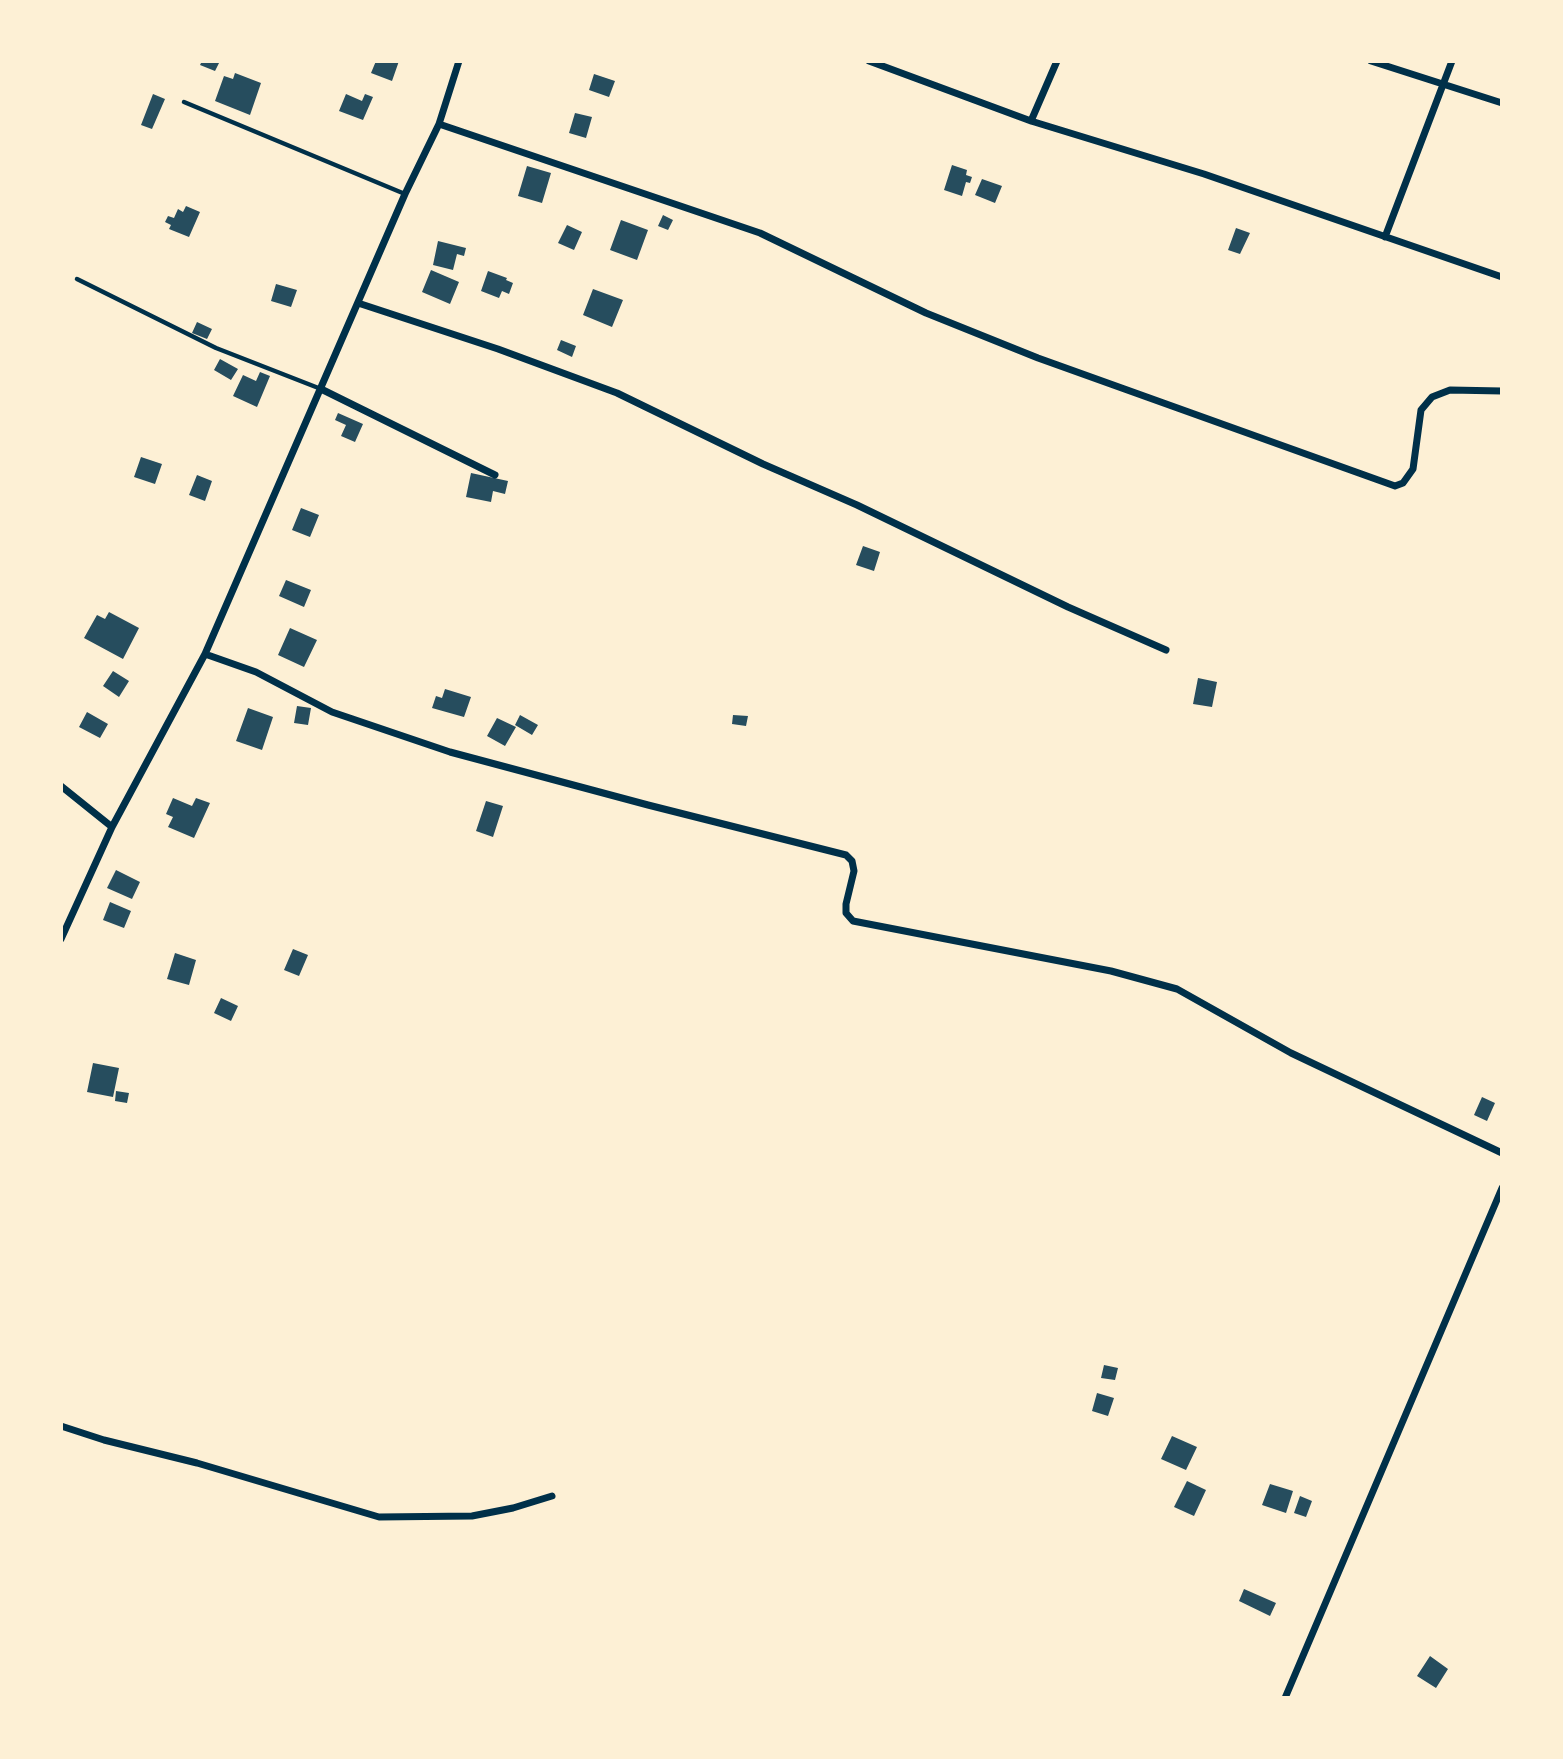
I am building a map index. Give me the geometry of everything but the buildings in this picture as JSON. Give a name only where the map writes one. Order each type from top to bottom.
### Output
[{"type":"street","points":[[61,939],[112,827],[205,654],[405,194],[439,124],[459,61]]},
{"type":"street","points":[[869,61],[1031,121],[1204,174],[1502,277]]},
{"type":"street","points":[[1031,121],[1057,61]]},
{"type":"street","points":[[1371,61],[1502,103]]},
{"type":"street","points":[[1385,237],[1452,61]]},
{"type":"street","points":[[439,124],[760,233],[926,313],[1026,354],[1395,485],[1403,483],[1413,468],[1421,410],[1432,397],[1450,390],[1502,391]]},
{"type":"street","points":[[358,303],[498,349],[617,393],[1068,607],[1166,650]]},
{"type":"street","points":[[321,389],[495,475]]},
{"type":"street","points":[[205,654],[256,672],[332,712],[450,752],[846,855],[852,861],[854,871],[846,904],[846,913],[853,921],[1111,971],[1177,989],[1291,1053],[1502,1153]]},
{"type":"street","points":[[61,786],[112,827]]},
{"type":"street","points":[[1285,1698],[1502,1188]]},
{"type":"street","points":[[61,1426],[379,1517],[472,1516],[513,1508],[552,1496]]},
{"type":"lane","points":[[184,102],[405,194]]},
{"type":"lane","points":[[77,279],[216,348],[321,389]]}]
